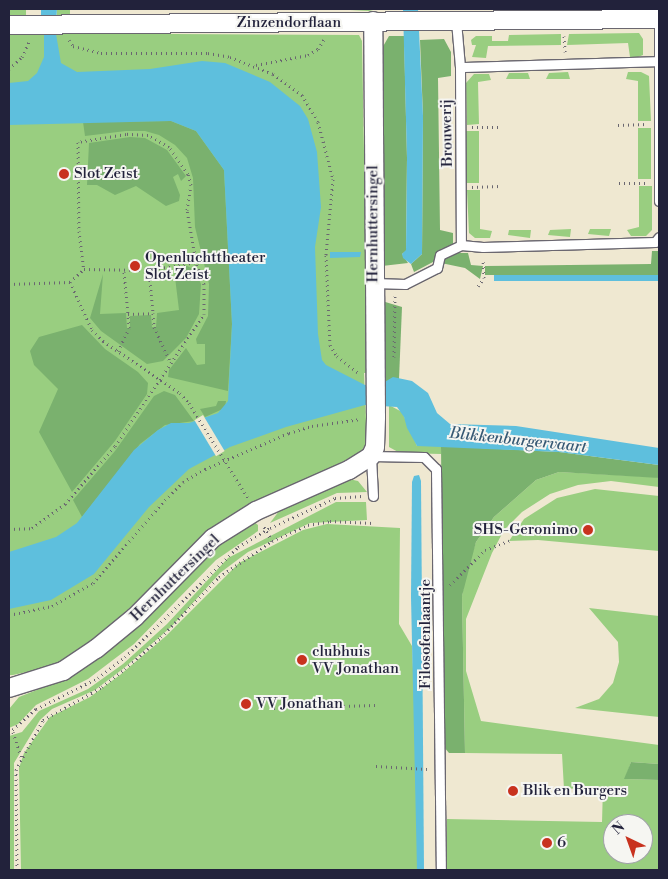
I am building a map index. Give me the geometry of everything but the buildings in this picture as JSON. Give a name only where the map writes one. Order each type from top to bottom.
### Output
[{"type":"street","name":"Zinzendorflaan","points":[[9,24],[325,23],[387,18],[425,21],[659,19]]},
{"type":"street","name":"Hernhuttersingel","points":[[9,688],[63,672],[96,649],[135,617],[213,538],[256,511],[349,470],[371,456],[375,447],[376,413],[373,283],[387,18]]},
{"type":"lane","name":"Brouwerij","points":[[456,21],[460,67],[461,245]]},
{"type":"lane","points":[[659,25],[659,201]]},
{"type":"lane","points":[[460,67],[658,62]]},
{"type":"lane","points":[[373,283],[405,284],[437,268],[440,255],[461,245],[483,247],[655,242],[659,237]]},
{"type":"lane","name":"Hernhuttersingel","points":[[371,456],[373,496]]},
{"type":"lane","name":"Filosofenlaantje","points":[[371,456],[424,457],[436,469],[439,478],[441,870]]},
{"type":"path","points":[[564,20],[566,64]]},
{"type":"path","points":[[255,66],[287,61],[318,50],[324,41],[325,23]]},
{"type":"path","points":[[9,69],[22,57],[28,46],[46,24],[62,34],[74,46],[86,50],[208,53],[255,66],[289,83],[302,95],[318,122],[333,179],[326,255],[330,345],[337,356],[374,383]]},
{"type":"path","points":[[618,125],[658,124]]},
{"type":"path","points":[[459,127],[499,127]]},
{"type":"path","points":[[9,529],[32,528],[65,504],[115,446],[170,361],[188,342],[204,314],[204,284],[196,262],[187,210],[190,185],[188,174],[169,147],[148,135],[126,134],[78,142],[79,231],[84,269]]},
{"type":"path","points":[[619,183],[659,182]]},
{"type":"path","points":[[462,187],[500,186]]},
{"type":"path","points":[[478,286],[484,278],[483,247]]},
{"type":"path","points":[[9,284],[70,282],[84,269],[124,272],[196,262]]},
{"type":"path","points":[[149,270],[154,327],[170,361]]},
{"type":"path","points":[[118,351],[129,328],[124,272]]},
{"type":"path","points":[[70,282],[84,319],[103,341],[180,393],[198,415],[256,511]]},
{"type":"path","points":[[392,363],[395,284]]},
{"type":"path","points":[[128,314],[153,313]]},
{"type":"path","points":[[9,616],[52,606],[93,583],[183,482],[225,459],[312,426],[376,413]]},
{"type":"path","points":[[272,541],[264,532],[335,498],[373,496]]},
{"type":"path","points":[[17,870],[16,770],[21,757],[43,720],[53,711],[102,687],[126,669],[162,637],[219,577],[272,541],[308,525],[330,521],[373,523]]},
{"type":"path","points":[[444,591],[486,550],[508,541]]},
{"type":"path","points":[[274,708],[375,705]]},
{"type":"path","points":[[13,732],[21,757]]},
{"type":"path","points":[[376,766],[433,768]]},
{"type":"green space","points":[[9,9],[26,9],[26,20],[9,16]]},
{"type":"green space","points":[[57,9],[70,9],[70,19],[56,21]]},
{"type":"green space","points":[[331,9],[377,9],[369,11]]},
{"type":"green space","name":"Slot Zeist","points":[[9,33],[359,35],[362,41],[368,373],[364,373],[367,442],[361,452],[206,533],[128,613],[63,664],[13,675],[9,675]]},
{"type":"green space","points":[[639,33],[643,39],[643,55],[638,57],[630,57],[628,43],[567,45],[569,34]]},
{"type":"green space","points":[[561,34],[561,45],[488,46],[486,58],[472,57],[476,45],[472,45],[471,40],[476,36],[492,36],[492,41],[508,41],[509,35]]},
{"type":"green space","points":[[389,36],[404,36],[407,158],[406,251],[402,254],[408,263],[382,266],[381,50]]},
{"type":"green space","points":[[444,39],[451,52],[451,76],[438,78],[440,230],[453,233],[453,246],[441,249],[433,262],[414,272],[411,264],[422,254],[423,116],[420,40]]},
{"type":"green space","points":[[568,72],[570,79],[546,79],[549,73]]},
{"type":"green space","points":[[628,72],[641,72],[649,76],[651,121],[638,121],[638,81],[626,79]]},
{"type":"green space","points":[[509,73],[528,73],[530,79],[506,79]]},
{"type":"green space","points":[[474,74],[489,74],[491,80],[478,82],[479,124],[467,125],[466,83]]},
{"type":"green space","points":[[171,121],[196,131],[224,170],[232,324],[228,391],[168,377],[169,370],[186,348],[197,365],[205,364],[205,344],[197,344],[196,339],[208,316],[209,284],[195,227],[193,178],[187,158],[175,145],[159,135],[145,131],[126,131],[85,136],[83,122]]},
{"type":"green space","points":[[638,128],[651,128],[651,179],[638,179]]},
{"type":"green space","points":[[466,131],[479,131],[479,183],[466,183]]},
{"type":"green space","points":[[130,137],[145,138],[167,150],[186,176],[181,181],[178,174],[173,177],[180,195],[179,201],[166,206],[136,186],[115,195],[97,185],[87,185],[89,143]]},
{"type":"green space","points":[[639,186],[652,186],[652,230],[646,236],[631,236],[627,230],[639,227]]},
{"type":"green space","points":[[467,190],[480,190],[480,229],[492,231],[490,238],[475,238],[469,233]]},
{"type":"green space","points":[[571,229],[570,237],[548,235],[550,230]]},
{"type":"green space","points":[[590,229],[611,229],[609,236],[588,234]]},
{"type":"green space","points":[[509,230],[531,230],[530,238],[508,235]]},
{"type":"green space","points":[[652,251],[659,251],[659,275],[485,275],[485,266],[651,264]]},
{"type":"green space","points":[[447,253],[468,253],[471,265],[483,266],[480,279],[465,268],[441,263]]},
{"type":"green space","points":[[187,266],[195,270],[201,284],[199,314],[186,338],[163,361],[147,364],[101,331],[90,318],[103,274],[100,314],[126,313],[127,328],[130,328],[130,316],[151,315],[152,327],[156,327],[157,313],[179,310],[174,269]]},
{"type":"green space","points":[[382,301],[402,307],[399,379],[383,383]]},
{"type":"green space","points":[[82,325],[105,349],[138,372],[148,383],[147,394],[115,441],[72,492],[39,432],[58,389],[34,365],[30,351],[39,337]]},
{"type":"green space","points":[[164,391],[175,395],[194,421],[165,425],[140,444],[82,517],[73,500],[115,451],[154,396]]},
{"type":"green space","points":[[218,401],[226,401],[225,408],[205,417],[200,409],[216,406]]},
{"type":"green space","points":[[389,405],[402,412],[417,446],[441,446],[441,454],[400,453],[389,447]]},
{"type":"green space","points":[[441,446],[559,452],[659,465],[659,478],[559,472],[536,480],[494,517],[476,542],[462,596],[465,753],[449,753],[444,747]]},
{"type":"green space","points":[[559,472],[659,478],[659,487],[611,481],[578,485],[550,494],[522,512],[504,530],[492,553],[466,619],[466,671],[481,721],[659,745],[659,764],[631,762],[625,779],[659,780],[659,870],[447,870],[447,819],[602,822],[603,787],[564,789],[562,754],[465,753],[462,596],[467,569],[476,542],[494,517],[536,480]]},
{"type":"green space","points":[[349,479],[358,481],[367,492],[337,493],[270,523],[282,507]]},
{"type":"green space","name":"SHS-Geronimo","points":[[595,489],[659,496],[659,551],[538,540],[509,541],[524,519],[557,498]]},
{"type":"green space","points":[[336,502],[366,502],[367,520],[310,523],[248,552],[220,573],[171,627],[124,668],[95,690],[52,709],[40,720],[14,763],[14,870],[9,870],[9,736],[22,732],[39,711],[88,689],[123,664],[167,624],[228,558]]},
{"type":"green space","points":[[254,522],[258,525],[258,531],[216,560],[134,644],[88,679],[36,705],[18,724],[9,728],[9,709],[19,697],[67,678],[101,656],[212,548]]},
{"type":"green space","name":"VV Jonathan","points":[[327,524],[400,528],[399,624],[412,646],[422,870],[21,870],[19,768],[24,753],[50,717],[90,697],[120,675],[166,636],[239,563],[303,530]]},
{"type":"green space","points":[[589,608],[659,616],[659,717],[575,708],[599,699],[613,683],[619,662],[618,642]]},
{"type":"green space","points":[[631,762],[659,764],[659,780],[624,779]]},
{"type":"water","points":[[41,9],[57,9],[56,21],[41,20]]},
{"type":"water","points":[[403,9],[418,9],[423,116],[422,254],[411,264],[403,258],[402,254],[406,250],[407,158]]},
{"type":"water","name":"Blikkenburgervaart","points":[[44,33],[56,34],[61,63],[77,72],[150,69],[202,61],[225,63],[270,82],[300,106],[308,119],[317,152],[321,207],[315,247],[318,334],[322,360],[326,365],[365,385],[383,383],[393,377],[412,381],[428,393],[437,413],[450,424],[516,426],[659,448],[659,465],[559,452],[417,446],[407,428],[404,417],[397,407],[365,405],[286,427],[230,447],[189,469],[149,507],[94,574],[51,600],[9,609],[9,552],[56,537],[77,523],[134,450],[158,430],[171,423],[189,423],[218,413],[228,401],[232,324],[224,170],[196,131],[171,121],[9,125],[9,83],[28,81],[37,73],[44,57]]},
{"type":"water","points":[[330,252],[361,252],[360,257],[330,258]]},
{"type":"water","points":[[494,275],[659,275],[659,281],[494,281]]},
{"type":"water","points":[[419,475],[421,481],[424,870],[417,870],[411,597],[412,482],[414,476]]},
{"type":"pier","points":[[203,415],[225,451],[216,456],[194,420]]},
{"type":"place","name":"Slot Zeist","points":[[64,174]]},
{"type":"place","name":"Openluchttheater Slot Zeist","points":[[135,266]]},
{"type":"place","name":"SHS-Geronimo","points":[[588,530]]},
{"type":"place","name":"clubhuis VV Jonathan","points":[[302,660]]},
{"type":"place","name":"VV Jonathan","points":[[246,704]]},
{"type":"place","name":"Blik en Burgers","points":[[513,791]]},
{"type":"place","name":"6","points":[[547,843]]}]
